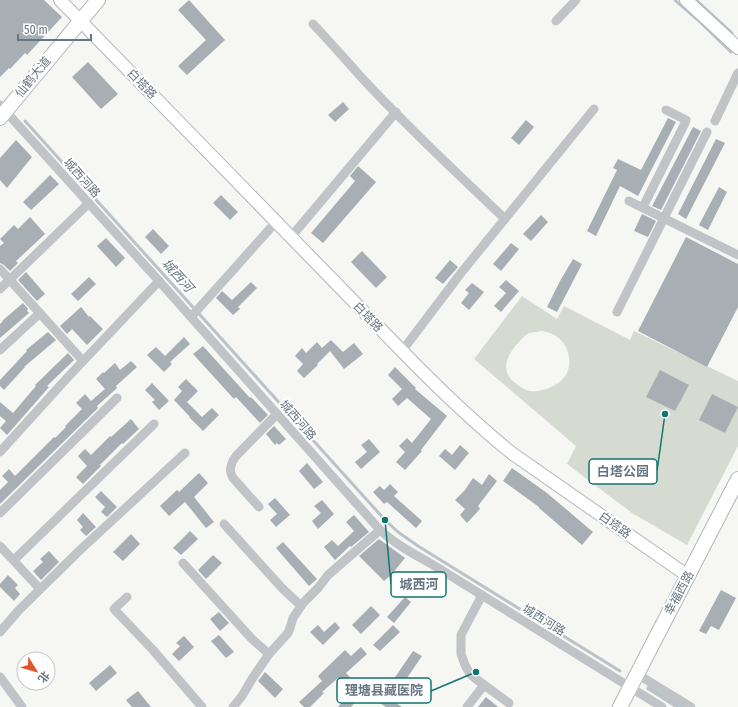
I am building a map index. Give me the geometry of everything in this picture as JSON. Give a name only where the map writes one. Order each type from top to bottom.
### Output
[{"type":"main road","name":"仙鹤大道","points":[[2,112],[98,0]]},
{"type":"main road","name":"幸福西路","points":[[620,707],[738,480]]},
{"type":"street","name":"白塔路","points":[[60,0],[453,403],[513,454],[688,576]]},
{"type":"street","points":[[556,21],[576,0]]},
{"type":"street","points":[[686,0],[738,48]]},
{"type":"street","points":[[313,24],[363,79],[429,146],[505,219]]},
{"type":"street","points":[[715,120],[738,73]]},
{"type":"street","points":[[402,351],[461,273],[560,149],[594,109]]},
{"type":"street","points":[[643,207],[686,120],[666,110]]},
{"type":"street","name":"城西河路","points":[[2,112],[89,203],[159,281],[196,312],[277,414],[380,530],[399,545],[662,707]]},
{"type":"street","points":[[291,237],[396,112]]},
{"type":"street","points":[[617,312],[708,132]]},
{"type":"street","points":[[629,201],[738,255]]},
{"type":"street","points":[[0,289],[89,203]]},
{"type":"street","points":[[196,312],[276,222]]},
{"type":"street","points":[[0,269],[84,361]]},
{"type":"street","points":[[0,452],[159,281]]},
{"type":"street","points":[[0,350],[40,313]]},
{"type":"street","points":[[0,513],[117,398]]},
{"type":"street","points":[[259,507],[233,478],[230,473],[230,467],[236,456],[277,414]]},
{"type":"street","points":[[14,560],[154,424]]},
{"type":"street","points":[[0,632],[19,610],[79,551],[185,453]]},
{"type":"street","points":[[224,524],[282,588],[301,606]]},
{"type":"street","points":[[234,707],[269,654],[288,633],[293,618],[301,606],[328,576],[380,530]]},
{"type":"street","points":[[0,546],[40,589]]},
{"type":"street","points":[[183,563],[252,639],[269,654]]},
{"type":"street","points":[[482,595],[461,635],[461,654],[465,666],[470,674],[476,680],[509,703]]},
{"type":"street","points":[[127,597],[114,609],[153,650],[202,707]]},
{"type":"street","points":[[637,674],[690,707]]},
{"type":"street","points":[[0,677],[22,707]]},
{"type":"street","points":[[468,707],[484,685]]},
{"type":"shaded area","points":[[522,296],[557,319],[564,306],[630,340],[634,331],[738,381],[738,446],[687,545],[632,513],[567,464],[576,446],[474,359]],"holes":[[[541,331],[555,335],[565,345],[569,359],[567,373],[560,382],[549,388],[535,391],[526,390],[516,383],[507,373],[506,368],[508,357],[514,348],[528,334]]]},
{"type":"shaded area","points":[[649,683],[685,707],[674,707],[646,689]]},
{"type":"building","points":[[0,0],[44,0],[62,17],[27,55],[25,53],[0,77]]},
{"type":"building","points":[[189,0],[225,40],[187,75],[178,66],[206,40],[178,10]]},
{"type":"building","points":[[88,62],[118,94],[101,109],[72,77]]},
{"type":"building","points":[[343,102],[349,109],[335,122],[328,115]]},
{"type":"building","points":[[668,118],[676,122],[638,196],[620,186],[596,236],[587,231],[617,170],[613,168],[618,159],[641,170]]},
{"type":"building","points":[[526,120],[534,127],[519,145],[511,138]]},
{"type":"building","points":[[693,127],[701,131],[661,210],[652,206]]},
{"type":"building","points":[[716,139],[725,143],[686,219],[678,214]]},
{"type":"building","points":[[16,140],[32,157],[7,188],[0,180],[0,158]]},
{"type":"building","points":[[358,166],[376,182],[323,243],[311,233],[355,181],[350,176]]},
{"type":"building","points":[[50,175],[59,184],[31,210],[23,202]]},
{"type":"building","points":[[719,187],[727,192],[708,230],[699,225]]},
{"type":"building","points":[[221,195],[238,212],[230,220],[213,203]]},
{"type":"building","points":[[642,214],[656,221],[648,237],[634,231]]},
{"type":"building","points":[[541,215],[548,222],[531,241],[523,234]]},
{"type":"building","points":[[30,217],[45,234],[16,261],[18,263],[10,271],[0,263],[0,246],[4,243],[0,239],[14,225],[18,229]]},
{"type":"building","points":[[153,229],[169,246],[161,254],[145,237]]},
{"type":"building","points":[[686,237],[738,264],[738,307],[707,367],[638,331]]},
{"type":"building","points":[[106,238],[125,258],[116,267],[97,246]]},
{"type":"building","points":[[511,243],[519,249],[501,271],[493,264]]},
{"type":"building","points":[[362,251],[387,277],[376,288],[351,262]]},
{"type":"building","points":[[573,259],[582,264],[557,312],[547,307]]},
{"type":"building","points":[[450,260],[458,267],[443,284],[435,278]]},
{"type":"building","points":[[26,272],[45,294],[37,301],[18,280]]},
{"type":"building","points":[[89,277],[96,284],[78,301],[71,294]]},
{"type":"building","points":[[506,280],[519,291],[501,312],[494,306],[506,293],[499,287]]},
{"type":"building","points":[[251,282],[257,288],[238,307],[240,309],[233,315],[216,298],[222,291],[232,300]]},
{"type":"building","points":[[472,283],[484,292],[469,310],[461,303],[469,293],[465,290]]},
{"type":"building","points":[[23,303],[28,309],[27,311],[29,313],[0,338],[0,324]]},
{"type":"building","points":[[81,307],[89,317],[90,316],[103,329],[87,345],[72,329],[67,334],[60,326]]},
{"type":"building","points":[[48,332],[56,340],[24,367],[4,390],[0,386],[0,380],[27,351],[26,350]]},
{"type":"building","points":[[184,337],[190,344],[170,362],[172,364],[164,372],[147,355],[156,347],[165,356]]},
{"type":"building","points":[[331,340],[343,352],[354,343],[363,354],[344,369],[330,351],[304,378],[297,371],[303,364],[295,356],[302,348],[306,353],[317,342],[322,348]]},
{"type":"building","points":[[203,346],[250,398],[251,397],[268,415],[260,423],[236,397],[234,399],[193,354]]},
{"type":"building","points":[[68,353],[74,360],[47,386],[49,387],[7,435],[0,428],[6,421],[0,416],[0,402],[13,413],[36,386],[35,385]]},
{"type":"building","points":[[131,361],[137,367],[116,386],[117,388],[97,406],[98,408],[0,504],[0,490],[8,482],[2,476],[9,469],[15,476],[54,437],[55,438],[82,409],[76,403],[85,394],[91,401],[105,389],[96,379],[103,372],[104,373],[115,363],[120,370]]},
{"type":"building","points":[[395,367],[416,388],[415,389],[447,416],[421,450],[422,451],[405,470],[396,462],[405,452],[399,446],[407,438],[412,443],[431,419],[407,398],[398,406],[392,399],[402,389],[388,375]]},
{"type":"building","points":[[660,370],[689,385],[675,411],[646,397]]},
{"type":"building","points":[[186,379],[198,391],[187,402],[202,417],[212,408],[219,415],[203,431],[174,400],[182,391],[178,387]]},
{"type":"building","points":[[152,383],[169,401],[159,410],[152,402],[155,400],[145,390]]},
{"type":"building","points":[[712,394],[738,407],[725,433],[699,420]]},
{"type":"building","points":[[131,419],[139,429],[123,444],[122,443],[83,484],[76,477],[87,466],[78,456],[85,449],[91,455],[110,436],[111,437]]},
{"type":"building","points":[[274,426],[286,439],[279,445],[277,443],[275,445],[266,434]]},
{"type":"building","points":[[369,439],[380,452],[361,469],[355,462],[367,452],[361,445]]},
{"type":"building","points":[[460,445],[469,453],[455,470],[439,456],[445,449],[452,455]]},
{"type":"building","points":[[307,463],[323,482],[314,489],[299,471]]},
{"type":"building","points":[[512,468],[547,493],[593,532],[582,545],[539,507],[503,481]]},
{"type":"building","points":[[199,473],[208,483],[194,497],[214,522],[206,528],[185,502],[169,516],[160,506],[177,490],[179,492]]},
{"type":"building","points":[[489,474],[497,481],[478,506],[480,509],[467,523],[460,515],[465,509],[455,500],[465,490],[473,478],[482,485]]},
{"type":"building","points":[[390,484],[398,492],[394,496],[422,521],[416,528],[387,502],[384,504],[373,492],[380,486],[384,490]]},
{"type":"building","points":[[101,491],[117,507],[107,517],[101,512],[105,507],[95,497]]},
{"type":"building","points":[[275,498],[290,515],[276,527],[270,520],[277,514],[268,504]]},
{"type":"building","points":[[322,500],[334,514],[318,529],[312,521],[321,513],[314,506]]},
{"type":"building","points":[[83,513],[96,527],[86,536],[80,530],[83,527],[77,520]]},
{"type":"building","points":[[354,515],[369,532],[351,547],[350,546],[335,560],[324,547],[332,540],[338,546],[354,531],[346,522]]},
{"type":"building","points":[[190,531],[198,539],[181,555],[173,548]]},
{"type":"building","points":[[131,534],[140,544],[123,561],[113,552]]},
{"type":"building","points":[[379,539],[405,558],[384,581],[359,556]]},
{"type":"building","points":[[283,542],[317,579],[309,586],[276,548]]},
{"type":"building","points":[[49,551],[59,562],[41,580],[33,571],[43,562],[40,559]]},
{"type":"building","points":[[213,555],[222,563],[206,579],[198,570]]},
{"type":"building","points":[[8,575],[18,585],[15,588],[20,594],[14,601],[0,587],[0,584]]},
{"type":"building","points":[[721,590],[736,598],[719,630],[711,626],[706,634],[699,631]]},
{"type":"building","points":[[405,597],[411,602],[394,623],[387,617]]},
{"type":"building","points":[[371,606],[380,615],[361,634],[352,625]]},
{"type":"building","points":[[219,612],[229,623],[220,631],[210,619]]},
{"type":"building","points":[[335,622],[340,628],[323,645],[310,632],[318,625],[324,632]]},
{"type":"building","points":[[393,625],[400,632],[380,651],[373,645]]},
{"type":"building","points":[[219,635],[234,652],[226,658],[211,641]]},
{"type":"building","points":[[184,636],[194,647],[179,661],[172,654],[180,646],[176,643]]},
{"type":"building","points":[[361,647],[367,654],[346,673],[364,692],[351,707],[338,707],[351,692],[338,678],[322,692],[324,693],[310,707],[304,707],[299,702],[322,681],[318,676],[345,650],[351,656]]},
{"type":"building","points":[[413,651],[422,656],[392,700],[402,707],[386,707],[378,702]]},
{"type":"building","points":[[110,665],[117,673],[96,691],[89,683]]},
{"type":"building","points":[[265,672],[283,689],[275,698],[258,681]]},
{"type":"building","points":[[138,691],[151,707],[132,707],[126,700]]},
{"type":"building","points":[[486,697],[498,707],[478,707]]},
{"type":"waterway","points":[[675,0],[731,52]]},
{"type":"waterway","points":[[696,0],[732,33]]},
{"type":"waterway","name":"城西河","points":[[25,121],[385,520],[398,532],[418,546],[620,671]]},
{"type":"place","name":"白塔公园","points":[[665,414]]},
{"type":"place","name":"城西河","points":[[385,520]]},
{"type":"place","name":"理塘县藏医院","points":[[476,672]]}]
